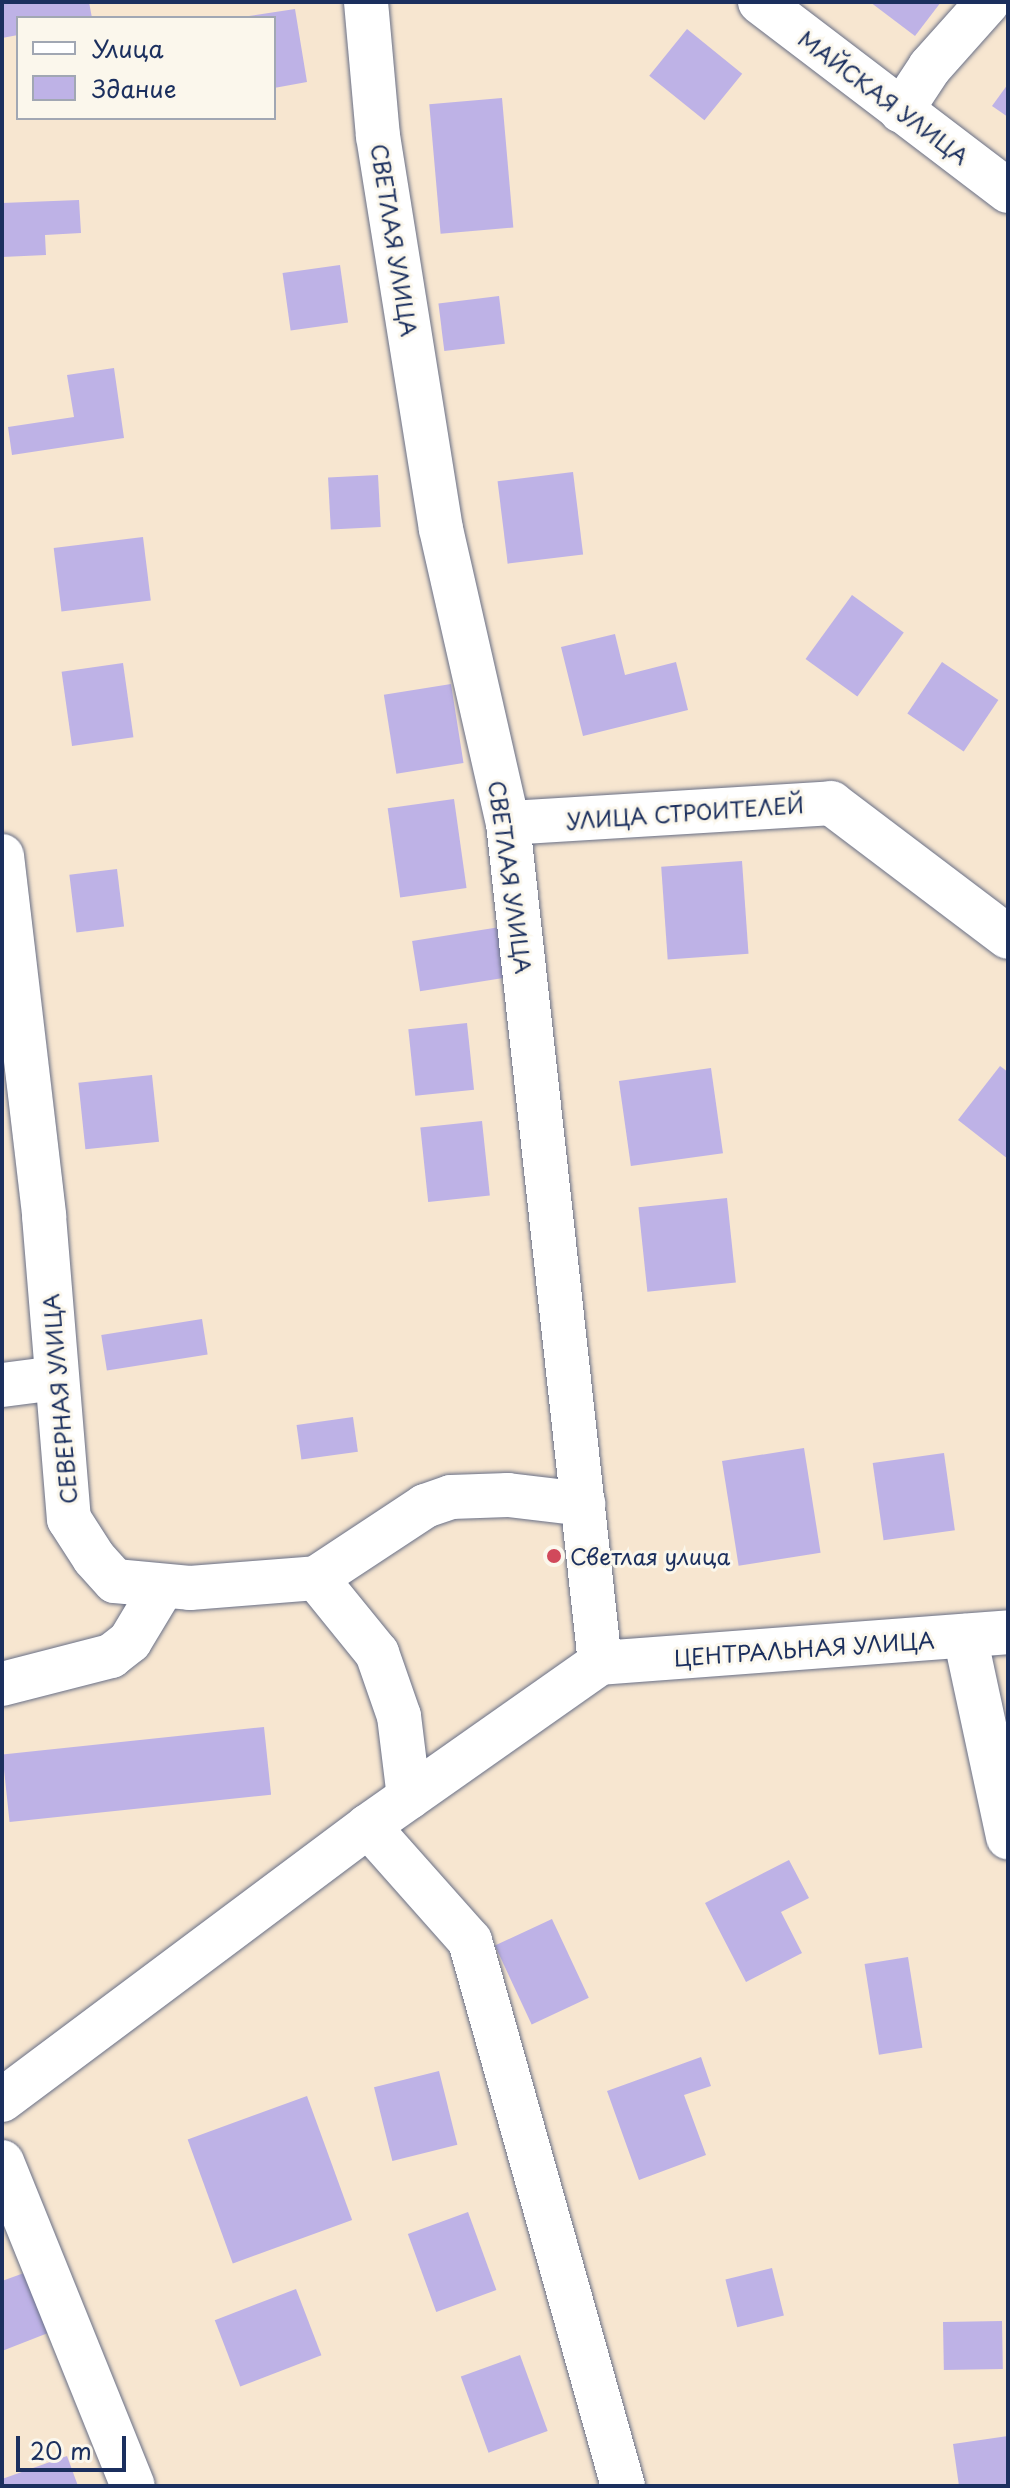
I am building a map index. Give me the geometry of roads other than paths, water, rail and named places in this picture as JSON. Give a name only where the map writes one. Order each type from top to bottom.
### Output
[{"type":"street","name":"СВЕТЛАЯ УЛИЦА","points":[[366,2],[378,136],[441,529],[508,823],[600,1663]]},
{"type":"street","name":"МАЙСКАЯ УЛИЦА","points":[[760,2],[1008,191]]},
{"type":"street","points":[[901,111],[930,67],[988,2]]},
{"type":"street","name":"УЛИЦА СТРОИТЕЛЕЙ","points":[[508,823],[831,803],[1008,937]]},
{"type":"street","name":"СЕВЕРНАЯ УЛИЦА","points":[[2,856],[44,1216],[69,1519],[115,1581],[163,1586],[316,1578]]},
{"type":"street","points":[[2,1385],[56,1378]]},
{"type":"street","points":[[409,1797],[399,1716],[377,1653],[316,1578],[425,1506],[451,1497],[508,1495],[583,1504]]},
{"type":"street","points":[[2,1684],[111,1656],[130,1641],[163,1586]]},
{"type":"street","name":"ЦЕНТРАЛЬНАЯ УЛИЦА","points":[[600,1663],[1008,1632]]},
{"type":"street","points":[[965,1636],[1008,1837]]},
{"type":"street","points":[[2,2100],[368,1826],[600,1663]]},
{"type":"street","points":[[368,1826],[470,1941],[623,2486]]},
{"type":"street","points":[[2,2162],[133,2486]]},
{"type":"place","name":"Светлая улица","points":[[554,1556]]}]
